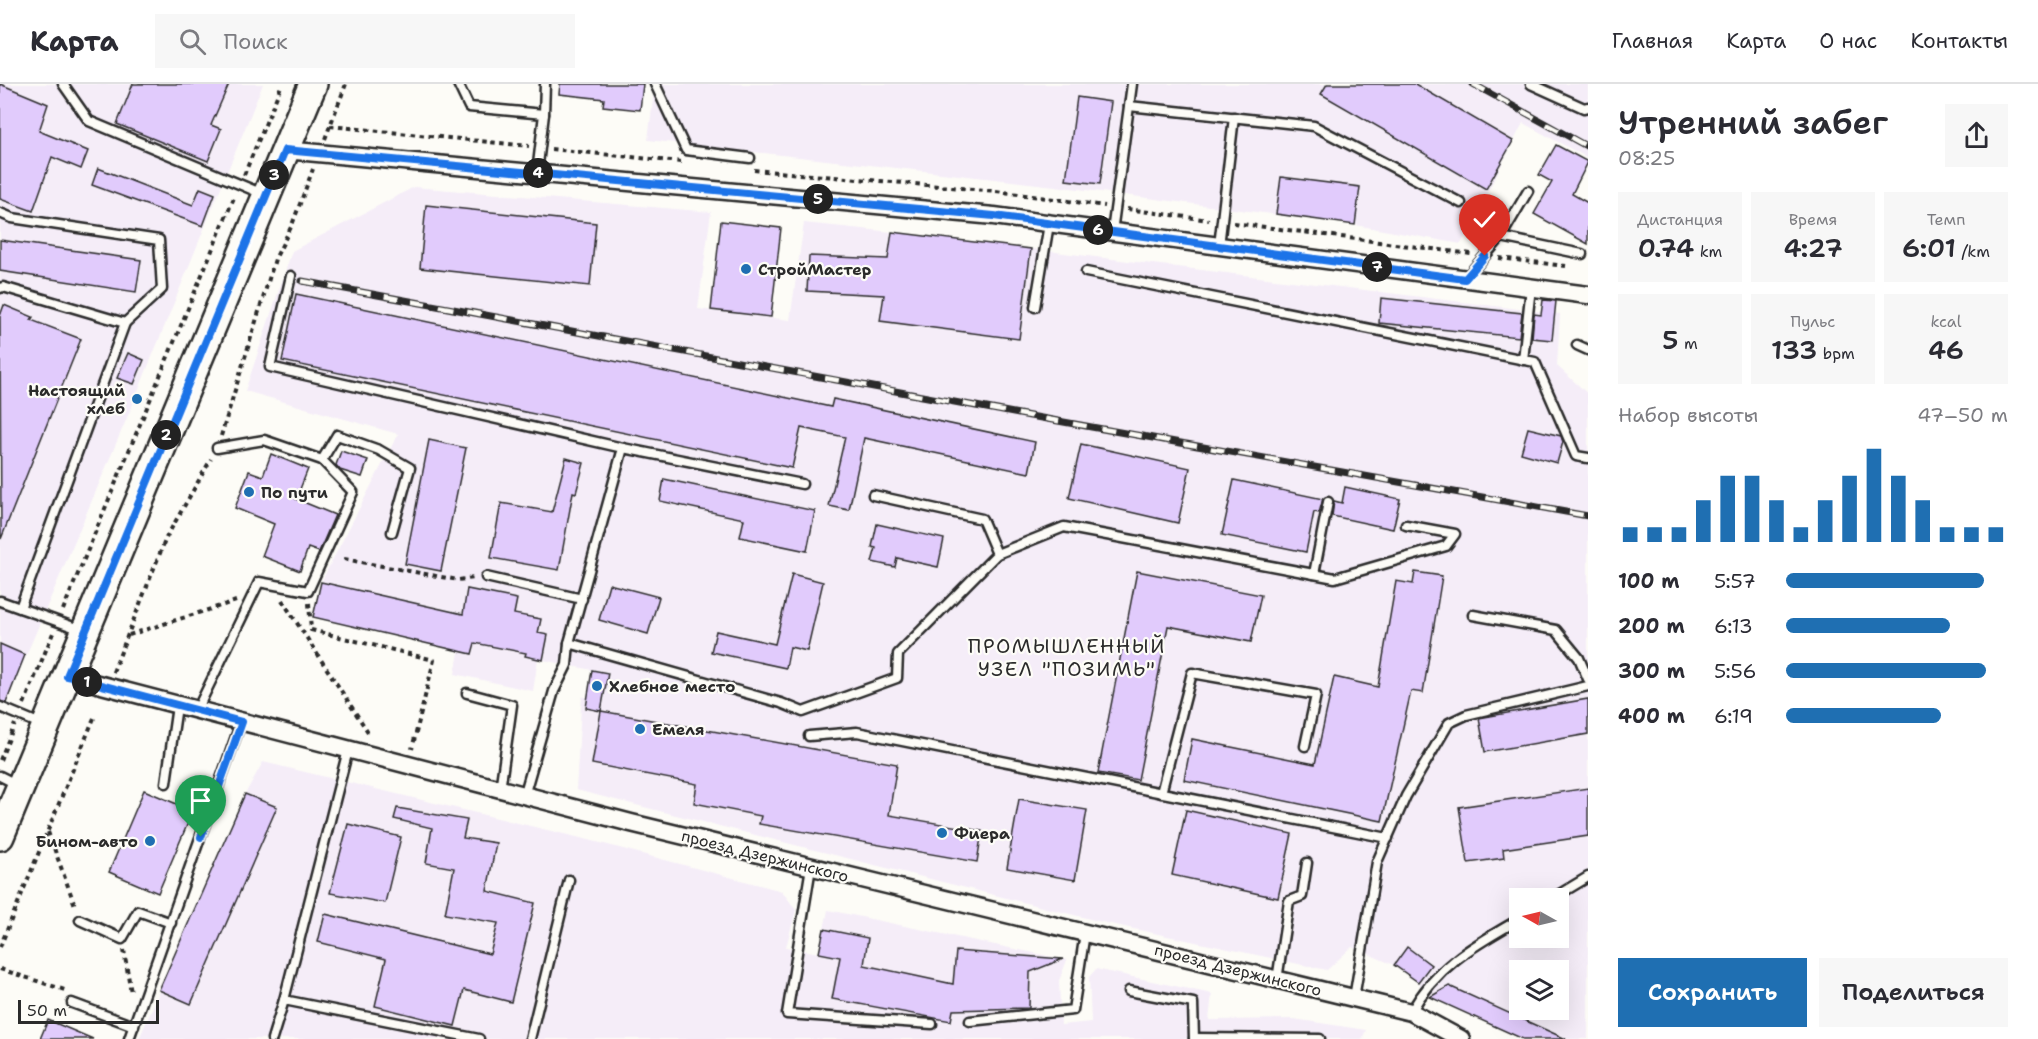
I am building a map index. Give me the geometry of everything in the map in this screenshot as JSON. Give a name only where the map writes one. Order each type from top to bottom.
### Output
[{"type":"main road","points":[[0,836],[10,781],[46,726],[313,84]]},
{"type":"street","points":[[285,150],[1049,224],[1588,295]]},
{"type":"street","name":"проезд Дзержинского","points":[[67,676],[500,790],[1411,1012],[1461,1039]]},
{"type":"lane","points":[[63,84],[89,121],[266,196]]},
{"type":"lane","points":[[458,84],[469,107],[544,114]]},
{"type":"lane","points":[[537,173],[545,84]]},
{"type":"lane","points":[[655,84],[686,150],[750,158]]},
{"type":"lane","points":[[1112,232],[1132,84]]},
{"type":"lane","points":[[1531,84],[1584,108],[1588,107]]},
{"type":"lane","points":[[1129,106],[1314,126],[1461,203]]},
{"type":"lane","points":[[1219,246],[1234,117]]},
{"type":"lane","points":[[1465,279],[1501,237],[1528,191]]},
{"type":"lane","points":[[0,213],[12,218],[159,240],[162,289],[125,323],[20,608]]},
{"type":"lane","points":[[1035,307],[1049,224]]},
{"type":"lane","points":[[1501,237],[1582,254]]},
{"type":"lane","points":[[1086,272],[1535,362],[1576,456],[1588,458]]},
{"type":"lane","points":[[291,276],[270,367],[623,448],[802,484]]},
{"type":"lane","points":[[0,288],[3,286],[125,323]]},
{"type":"lane","points":[[1523,360],[1531,287]]},
{"type":"lane","points":[[1577,345],[1588,350]]},
{"type":"lane","points":[[322,460],[337,435],[379,450],[410,468],[392,532]]},
{"type":"lane","points":[[197,711],[259,582],[308,591],[353,492],[322,460],[264,440],[217,448]]},
{"type":"lane","points":[[524,796],[554,691],[567,665],[569,643],[623,448]]},
{"type":"lane","points":[[873,495],[982,519],[997,554]]},
{"type":"lane","points":[[1314,574],[1328,502]]},
{"type":"lane","points":[[569,643],[781,703],[803,712],[897,678],[898,654],[997,554],[1064,527],[1335,578],[1446,546],[1455,534],[1406,525]]},
{"type":"lane","points":[[486,577],[582,599]]},
{"type":"lane","points":[[0,601],[59,620],[85,632]]},
{"type":"lane","points":[[1473,615],[1556,630],[1580,658],[1588,679]]},
{"type":"lane","points":[[1161,793],[1192,673],[1316,695],[1305,746]]},
{"type":"lane","points":[[1354,998],[1377,862],[1406,796],[1449,723],[1466,715],[1588,686]]},
{"type":"lane","points":[[467,693],[512,705],[500,790]]},
{"type":"lane","points":[[0,706],[46,726]]},
{"type":"lane","points":[[166,783],[177,706]]},
{"type":"lane","points":[[129,1039],[242,722]]},
{"type":"lane","points":[[809,736],[857,732],[1388,838]]},
{"type":"lane","points":[[272,1039],[348,750]]},
{"type":"lane","points":[[1277,980],[1288,901],[1302,896],[1307,863]]},
{"type":"lane","points":[[811,867],[787,1014],[932,1024]]},
{"type":"lane","points":[[1569,889],[1588,878]]},
{"type":"lane","points":[[530,1039],[569,880]]},
{"type":"lane","points":[[80,920],[122,939],[138,911],[171,923]]},
{"type":"lane","points":[[1411,1012],[1424,989],[1460,955],[1509,926]]},
{"type":"lane","points":[[970,1021],[1072,1010],[1085,933]]},
{"type":"lane","points":[[1129,991],[1194,1003],[1194,1039],[1320,1039]]},
{"type":"lane","points":[[284,1000],[478,1039]]},
{"type":"lane","points":[[72,1003],[134,1023]]},
{"type":"path","points":[[0,760],[282,84]]},
{"type":"path","points":[[330,126],[691,163]]},
{"type":"path","points":[[749,169],[996,191],[1576,267]]},
{"type":"path","points":[[344,560],[458,580],[486,577]]},
{"type":"path","points":[[273,585],[370,735]]},
{"type":"path","points":[[308,591],[311,630],[434,660],[408,765]]},
{"type":"path","points":[[128,635],[253,595]]},
{"type":"path","points":[[0,947],[94,718]]},
{"type":"path","points":[[48,832],[80,920]]},
{"type":"path","points":[[122,939],[134,1023]]},
{"type":"path","points":[[0,969],[69,991],[72,1003]]},
{"type":"shaded area","points":[[0,84],[263,84],[132,406],[0,717]]},
{"type":"shaded area","points":[[655,84],[1588,84],[1588,158],[1523,123],[1461,244],[1355,225],[1055,186],[648,140]]},
{"type":"shaded area","points":[[414,187],[711,212],[698,309],[790,320],[804,223],[1560,314],[1557,366],[1588,394],[1588,1039],[1523,1039],[1430,997],[1418,982],[1394,965],[1352,947],[1327,970],[1106,923],[576,790],[582,697],[587,697],[592,670],[538,659],[533,691],[455,674],[466,614],[321,582],[398,434],[245,391],[292,251]]},
{"type":"shaded area","points":[[263,762],[589,840],[782,891],[796,910],[786,947],[819,953],[828,910],[1067,960],[1059,981],[1061,1025],[1091,1022],[1089,977],[1096,969],[1212,994],[1209,1020],[1294,1019],[1366,1030],[1363,1037],[1366,1039],[139,1039],[245,794]]},
{"type":"building","points":[[0,84],[48,104],[39,131],[88,151],[81,169],[52,157],[33,211],[0,199]]},
{"type":"building","points":[[133,84],[229,84],[211,125],[221,129],[208,161],[117,124]]},
{"type":"building","points":[[560,84],[643,84],[640,110],[603,106],[604,99],[559,94]]},
{"type":"building","points":[[1327,84],[1415,84],[1513,141],[1486,189],[1321,94]]},
{"type":"building","points":[[1077,97],[1111,102],[1100,184],[1066,180]]},
{"type":"building","points":[[1556,145],[1588,162],[1572,194],[1588,203],[1588,244],[1534,214],[1552,182],[1539,175]]},
{"type":"building","points":[[98,168],[193,205],[200,188],[215,194],[203,226],[92,185]]},
{"type":"building","points":[[1281,177],[1360,187],[1355,225],[1276,214]]},
{"type":"building","points":[[426,205],[596,223],[590,286],[420,268]]},
{"type":"building","name":"СтройМастер","points":[[721,221],[781,228],[771,317],[711,310]]},
{"type":"building","points":[[892,232],[1031,249],[1019,339],[880,321],[884,295],[807,291],[809,256],[888,259]]},
{"type":"building","points":[[0,240],[141,260],[136,292],[0,271]]},
{"type":"building","points":[[296,294],[831,407],[833,399],[1035,442],[1029,473],[864,438],[849,510],[829,506],[845,437],[801,428],[792,468],[282,361]]},
{"type":"building","points":[[1381,298],[1522,313],[1519,337],[1379,323]]},
{"type":"building","points":[[1543,300],[1556,301],[1552,340],[1532,338],[1534,314],[1541,315]]},
{"type":"building","points":[[4,305],[33,317],[31,320],[81,339],[1,539],[0,316]]},
{"type":"building","points":[[128,353],[144,360],[134,384],[117,378]]},
{"type":"building","points":[[1528,428],[1561,436],[1563,442],[1557,463],[1521,453]]},
{"type":"building","points":[[429,440],[466,448],[441,571],[405,564]]},
{"type":"building","points":[[1081,444],[1190,468],[1178,523],[1069,498]]},
{"type":"building","points":[[341,451],[368,460],[362,477],[340,470],[336,465]]},
{"type":"building","points":[[271,454],[308,469],[296,499],[335,515],[319,552],[308,548],[300,571],[262,556],[274,524],[235,508],[249,471],[263,476]]},
{"type":"building","points":[[566,458],[584,463],[576,493],[573,492],[559,570],[491,558],[501,503],[552,512]]},
{"type":"building","points":[[664,479],[815,511],[807,551],[740,537],[744,519],[660,501]]},
{"type":"building","points":[[1234,480],[1323,499],[1319,513],[1314,512],[1306,552],[1222,535]]},
{"type":"building","points":[[1345,487],[1400,499],[1393,529],[1332,516],[1334,501],[1342,503]]},
{"type":"building","points":[[877,524],[944,539],[938,567],[897,558],[895,567],[872,562],[876,548],[872,547]]},
{"type":"building","points":[[1137,571],[1261,595],[1251,642],[1168,626],[1138,780],[1098,773]]},
{"type":"building","points":[[1415,572],[1442,576],[1423,693],[1411,691],[1382,821],[1184,780],[1192,739],[1315,764],[1334,677],[1378,687],[1396,581],[1413,584]]},
{"type":"building","points":[[792,574],[823,582],[807,651],[790,647],[786,668],[711,652],[716,631],[775,644]]},
{"type":"building","points":[[321,582],[463,614],[467,589],[517,599],[514,614],[541,619],[538,633],[548,635],[543,660],[525,656],[526,653],[475,643],[472,654],[313,617]]},
{"type":"building","points":[[609,584],[659,597],[648,634],[599,620]]},
{"type":"building","points":[[0,644],[25,655],[6,703],[0,701]]},
{"type":"building","points":[[592,670],[608,673],[601,711],[586,708]]},
{"type":"building","points":[[1588,699],[1588,734],[1485,752],[1479,718]]},
{"type":"building","points":[[601,711],[897,764],[889,815],[982,831],[977,862],[759,824],[761,816],[694,803],[697,784],[592,764]]},
{"type":"building","points":[[1588,788],[1588,836],[1503,849],[1504,858],[1468,863],[1459,807]]},
{"type":"building","points":[[144,790],[193,811],[158,893],[109,872]]},
{"type":"building","points":[[245,794],[277,807],[191,1004],[159,990]]},
{"type":"building","points":[[1019,799],[1087,810],[1075,880],[1007,868]]},
{"type":"building","points":[[397,808],[467,820],[463,838],[496,843],[487,891],[535,903],[511,1002],[464,990],[455,1026],[375,1006],[386,959],[318,942],[325,914],[490,954],[498,923],[445,914],[454,868],[426,863],[432,828],[394,819]]},
{"type":"building","points":[[1186,810],[1292,834],[1278,898],[1172,875]]},
{"type":"building","points":[[348,824],[401,837],[385,903],[330,893]]},
{"type":"building","points":[[824,929],[868,938],[864,965],[953,984],[956,951],[1063,959],[1030,972],[1029,1008],[953,1010],[951,1021],[832,999],[840,957],[819,953]]},
{"type":"building","points":[[1407,947],[1431,965],[1418,982],[1394,965]]},
{"type":"building","points":[[1449,986],[1509,1013],[1509,1020],[1524,1020],[1566,1039],[1523,1039],[1430,997]]},
{"type":"building","points":[[48,1020],[93,1039],[40,1039]]},
{"type":"railway","points":[[1473,84],[1588,147]]},
{"type":"railway","points":[[302,281],[1019,414],[1588,516]]},
{"type":"place","name":"СтройМастер","points":[[746,269]]},
{"type":"place","name":"Настоящий хлеб","points":[[137,399]]},
{"type":"place","name":"По пути","points":[[249,492]]},
{"type":"place","name":"Хлебное место","points":[[597,686]]},
{"type":"place","name":"Емеля","points":[[640,729]]},
{"type":"place","name":"Фиера","points":[[942,833]]},
{"type":"place","name":"Бином-авто","points":[[150,841]]},
{"type":"district","name":"ПРОМЫШЛЕННЫЙ УЗЕЛ \"ПОЗИМЬ\"","points":[[1067,658]]},
{"type":"route","points":[[201,837],[242,722],[67,676],[285,150],[994,216],[1465,279],[1485,256]]}]
